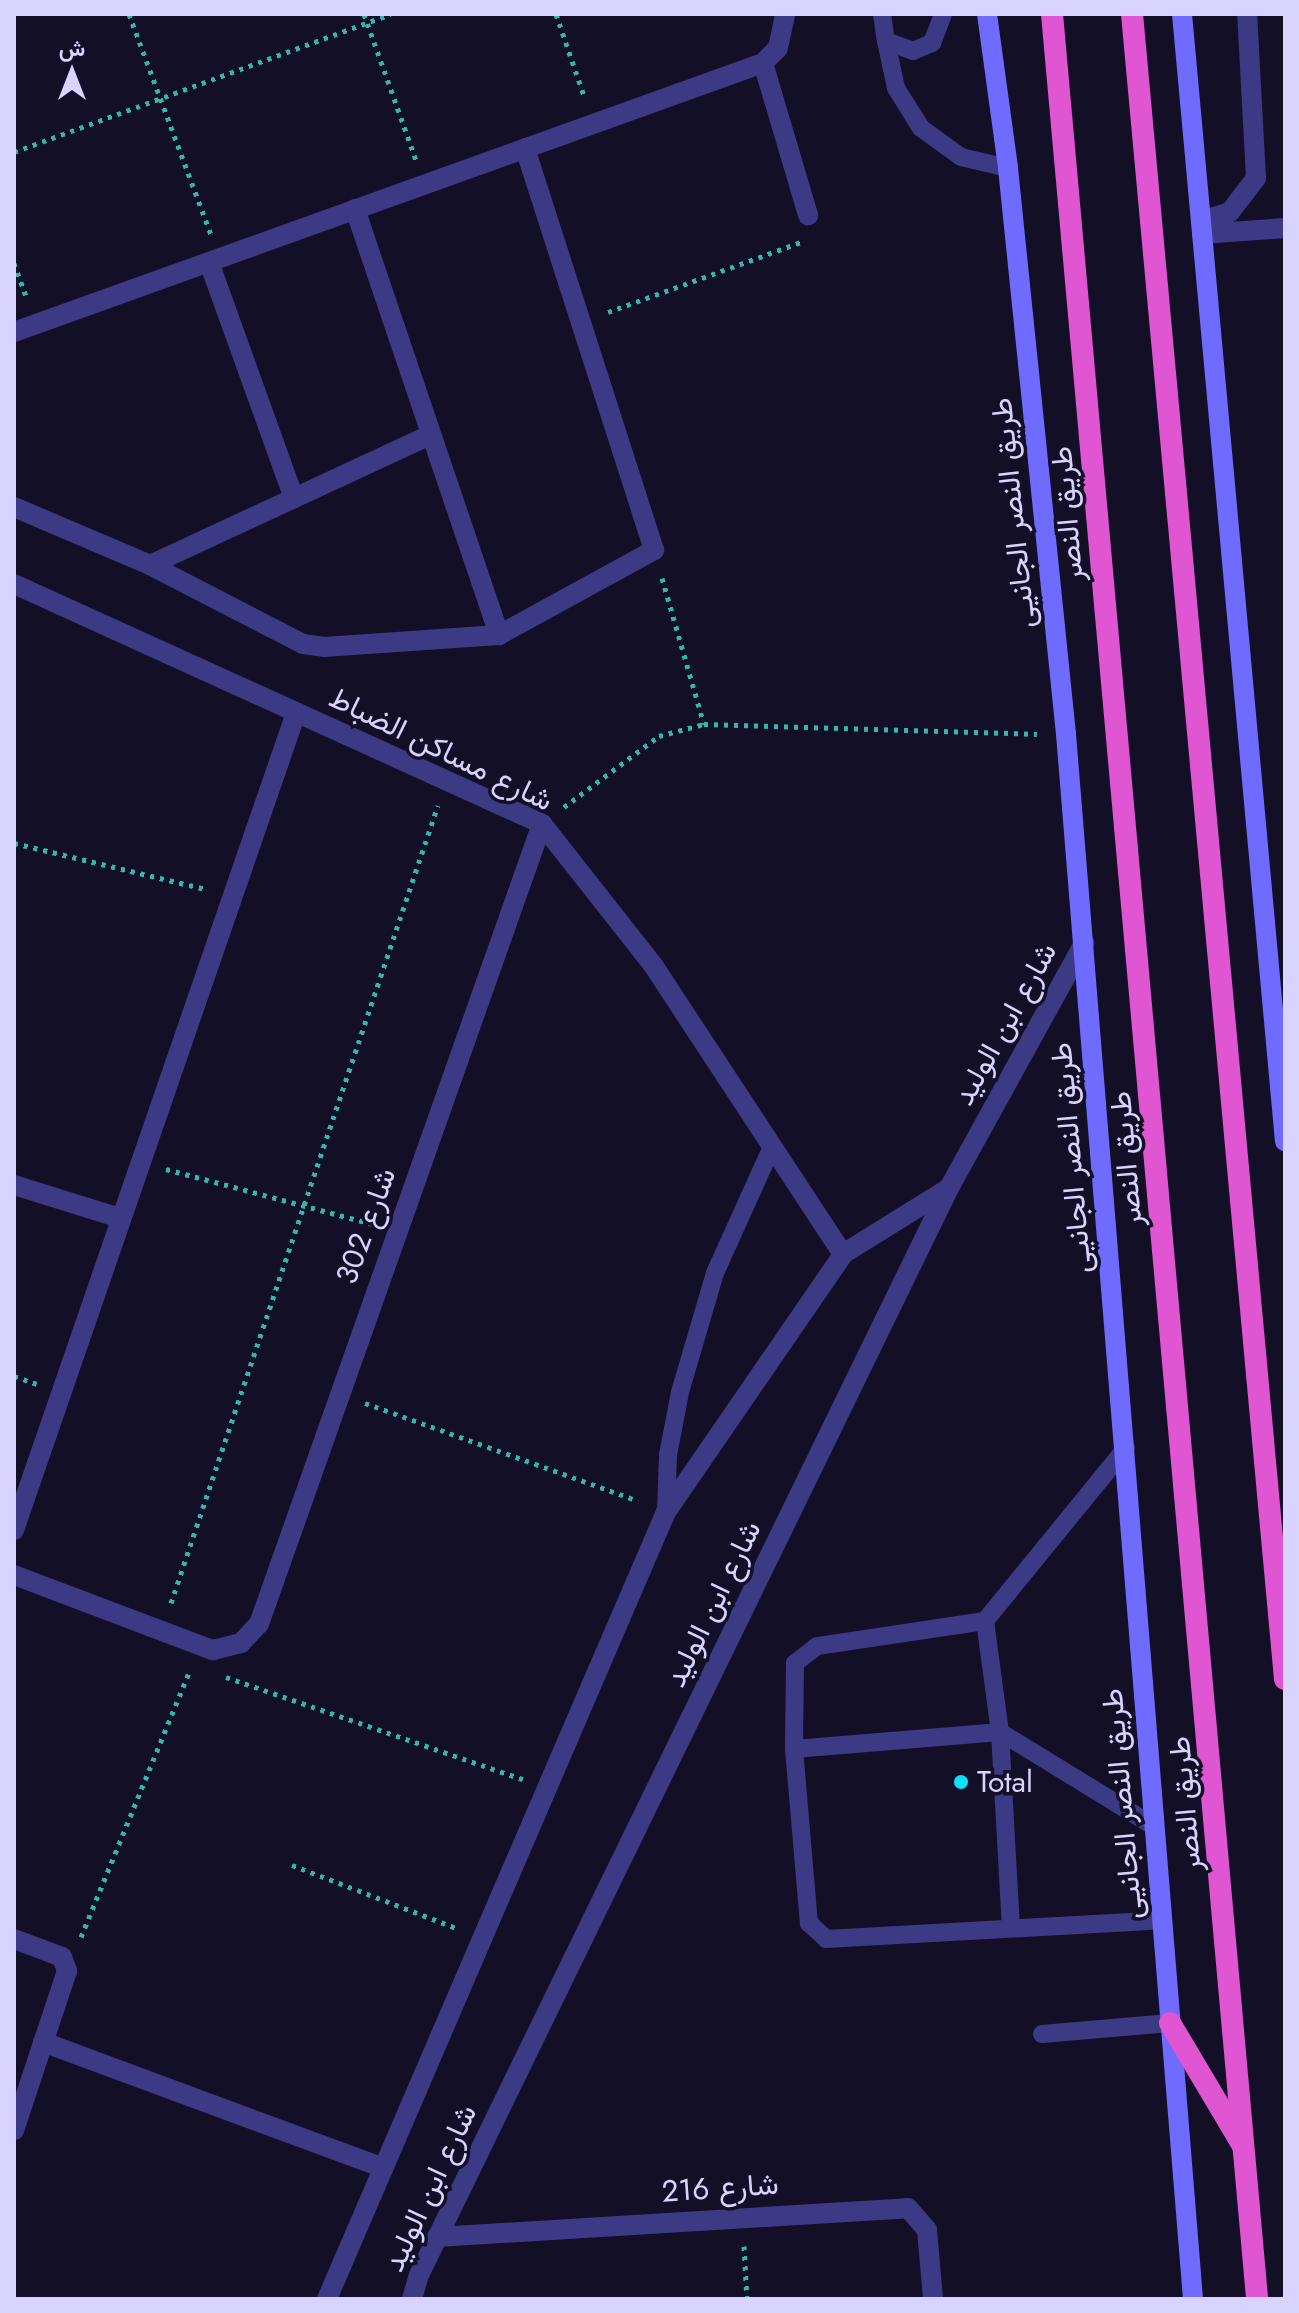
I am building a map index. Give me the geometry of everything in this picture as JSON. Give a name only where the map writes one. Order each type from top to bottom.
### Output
[{"type":"highway","name":"طريق النصر","points":[[1052,14],[1247,2153],[1257,2299]]},
{"type":"highway","points":[[1132,14],[1285,1679]]},
{"type":"highway","points":[[1170,2023],[1247,2153]]},
{"type":"main road","name":"طريق النصر الجانيى","points":[[987,14],[1008,168],[1066,734],[1126,1448],[1152,1825],[1193,2299]]},
{"type":"main road","points":[[1182,14],[1285,1141]]},
{"type":"street","points":[[14,332],[216,263],[355,209],[763,63],[778,48],[785,14]]},
{"type":"street","points":[[1202,228],[1230,212],[1256,178],[1247,14]]},
{"type":"street","points":[[763,63],[808,215]]},
{"type":"street","points":[[14,507],[150,565],[303,644],[499,635],[654,550],[525,148]]},
{"type":"street","points":[[355,209],[428,436],[499,635]]},
{"type":"street","points":[[1202,228],[1285,228]]},
{"type":"street","points":[[216,263],[294,498]]},
{"type":"street","points":[[150,565],[428,436]]},
{"type":"street","name":"شارع مساكن الضباط","points":[[14,584],[542,824],[653,965],[843,1254]]},
{"type":"street","points":[[14,1530],[296,713]]},
{"type":"street","name":"شارع 302","points":[[200,1645],[228,1650],[241,1643],[259,1624],[338,1393],[542,824]]},
{"type":"street","name":"شارع ابن الوليد","points":[[412,2299],[437,2237],[949,1188],[1084,943]]},
{"type":"street","points":[[14,1185],[120,1218]]},
{"type":"street","points":[[327,2299],[666,1512],[843,1254],[949,1188]]},
{"type":"street","points":[[14,1575],[200,1645]]},
{"type":"street","points":[[14,1939],[67,1967],[15,2122]]},
{"type":"street","points":[[43,2042],[383,2168]]},
{"type":"street","name":"شارع 216","points":[[437,2237],[908,2208],[927,2230],[933,2299]]},
{"type":"lane","points":[[882,14],[896,88],[921,128],[961,157],[1008,168]]},
{"type":"lane","points":[[886,41],[903,50],[923,49],[938,35],[943,14]]},
{"type":"lane","points":[[666,1512],[668,1455],[680,1392],[715,1273],[772,1147]]},
{"type":"lane","points":[[1126,1448],[985,1621],[817,1646],[795,1663],[794,1749],[809,1923],[815,1934],[826,1939],[1162,1920]]},
{"type":"lane","points":[[985,1621],[1000,1732],[1011,1927]]},
{"type":"lane","points":[[794,1749],[1000,1732],[1152,1825]]},
{"type":"lane","points":[[1042,2034],[1170,2023]]},
{"type":"path","points":[[129,14],[216,263]]},
{"type":"path","points":[[364,14],[425,184]]},
{"type":"path","points":[[14,152],[391,14]]},
{"type":"path","points":[[556,14],[594,124]]},
{"type":"path","points":[[583,321],[799,245],[808,232],[808,215]]},
{"type":"path","points":[[14,263],[36,324]]},
{"type":"path","points":[[654,550],[704,724]]},
{"type":"path","points":[[542,824],[659,736],[704,724],[1066,734]]},
{"type":"path","points":[[162,1631],[446,781]]},
{"type":"path","points":[[14,843],[231,895]]},
{"type":"path","points":[[139,1162],[396,1231]]},
{"type":"path","points":[[338,1393],[666,1512]]},
{"type":"path","points":[[67,1967],[200,1645]]},
{"type":"path","points":[[221,1675],[547,1787]]},
{"type":"path","points":[[292,1865],[482,1937]]},
{"type":"path","points":[[742,2217],[747,2299]]},
{"type":"place","name":"Total","points":[[961,1782]]}]
